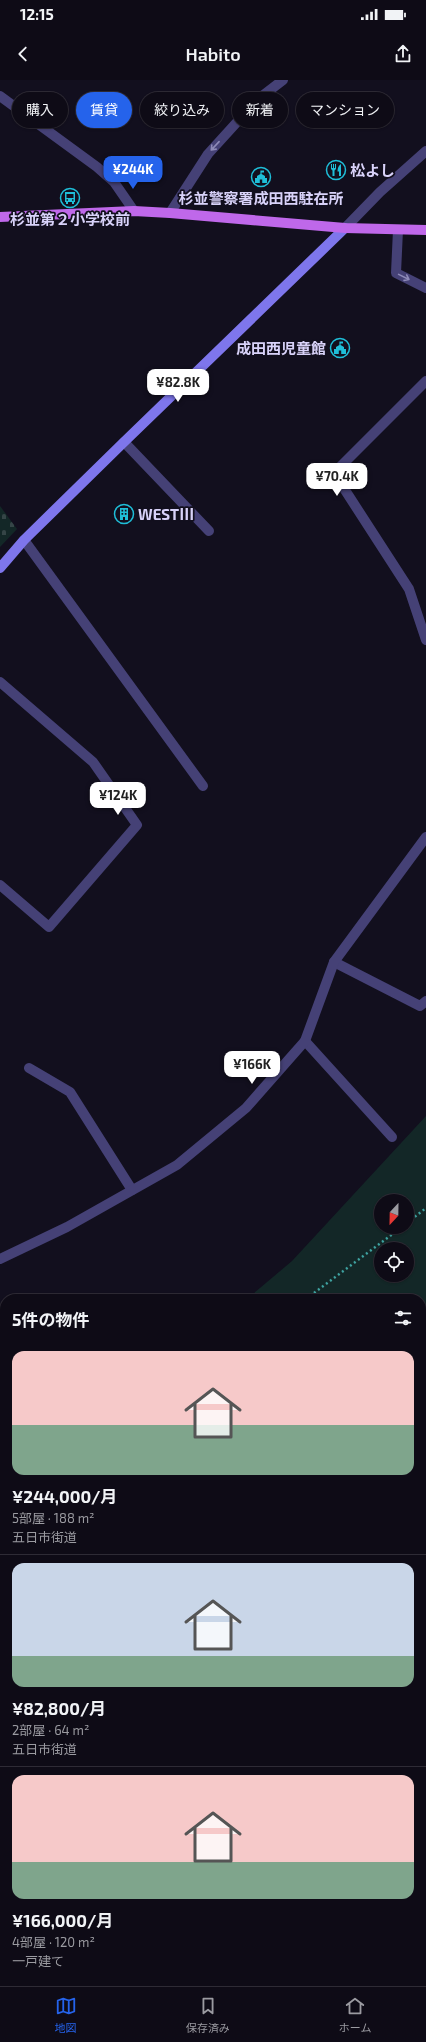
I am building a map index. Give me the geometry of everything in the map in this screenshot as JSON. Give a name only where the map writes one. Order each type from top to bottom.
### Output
[{"type":"main road","points":[[0,217],[134,211],[344,228],[426,230]]},
{"type":"street","points":[[170,213],[208,154],[257,100],[283,80]]},
{"type":"street","points":[[0,96],[97,167],[114,182],[134,211]]},
{"type":"street","points":[[0,568],[24,540],[380,192],[426,150]]},
{"type":"street","points":[[398,230],[396,273],[426,288]]},
{"type":"street","points":[[426,381],[334,473],[409,589],[426,640]]},
{"type":"street","points":[[124,442],[209,531]]},
{"type":"street","points":[[24,540],[203,786]]},
{"type":"street","points":[[0,682],[93,762],[137,825],[49,927],[0,885]]},
{"type":"street","points":[[0,1259],[68,1227],[177,1165],[246,1108],[306,1041],[334,962],[426,837]]},
{"type":"street","points":[[334,962],[420,1006],[426,1001]]},
{"type":"street","points":[[306,1041],[392,1137]]},
{"type":"street","points":[[29,1068],[70,1092],[132,1190]]},
{"type":"path","points":[[414,1217],[426,1208]]},
{"type":"path","points":[[313,1294],[393,1234]]},
{"type":"green space","points":[[0,506],[17,529],[0,547]]},
{"type":"green space","points":[[426,1116],[426,1294],[253,1294],[292,1261]]},
{"type":"place","name":"松よし","points":[[336,170]]},
{"type":"place","name":"杉並警察署成田西駐在所","points":[[261,177]]},
{"type":"place","name":"杉並第２小学校前","points":[[70,198]]},
{"type":"place","name":"成田西児童館","points":[[340,348]]},
{"type":"place","name":"WESTⅢ","points":[[124,514]]}]
